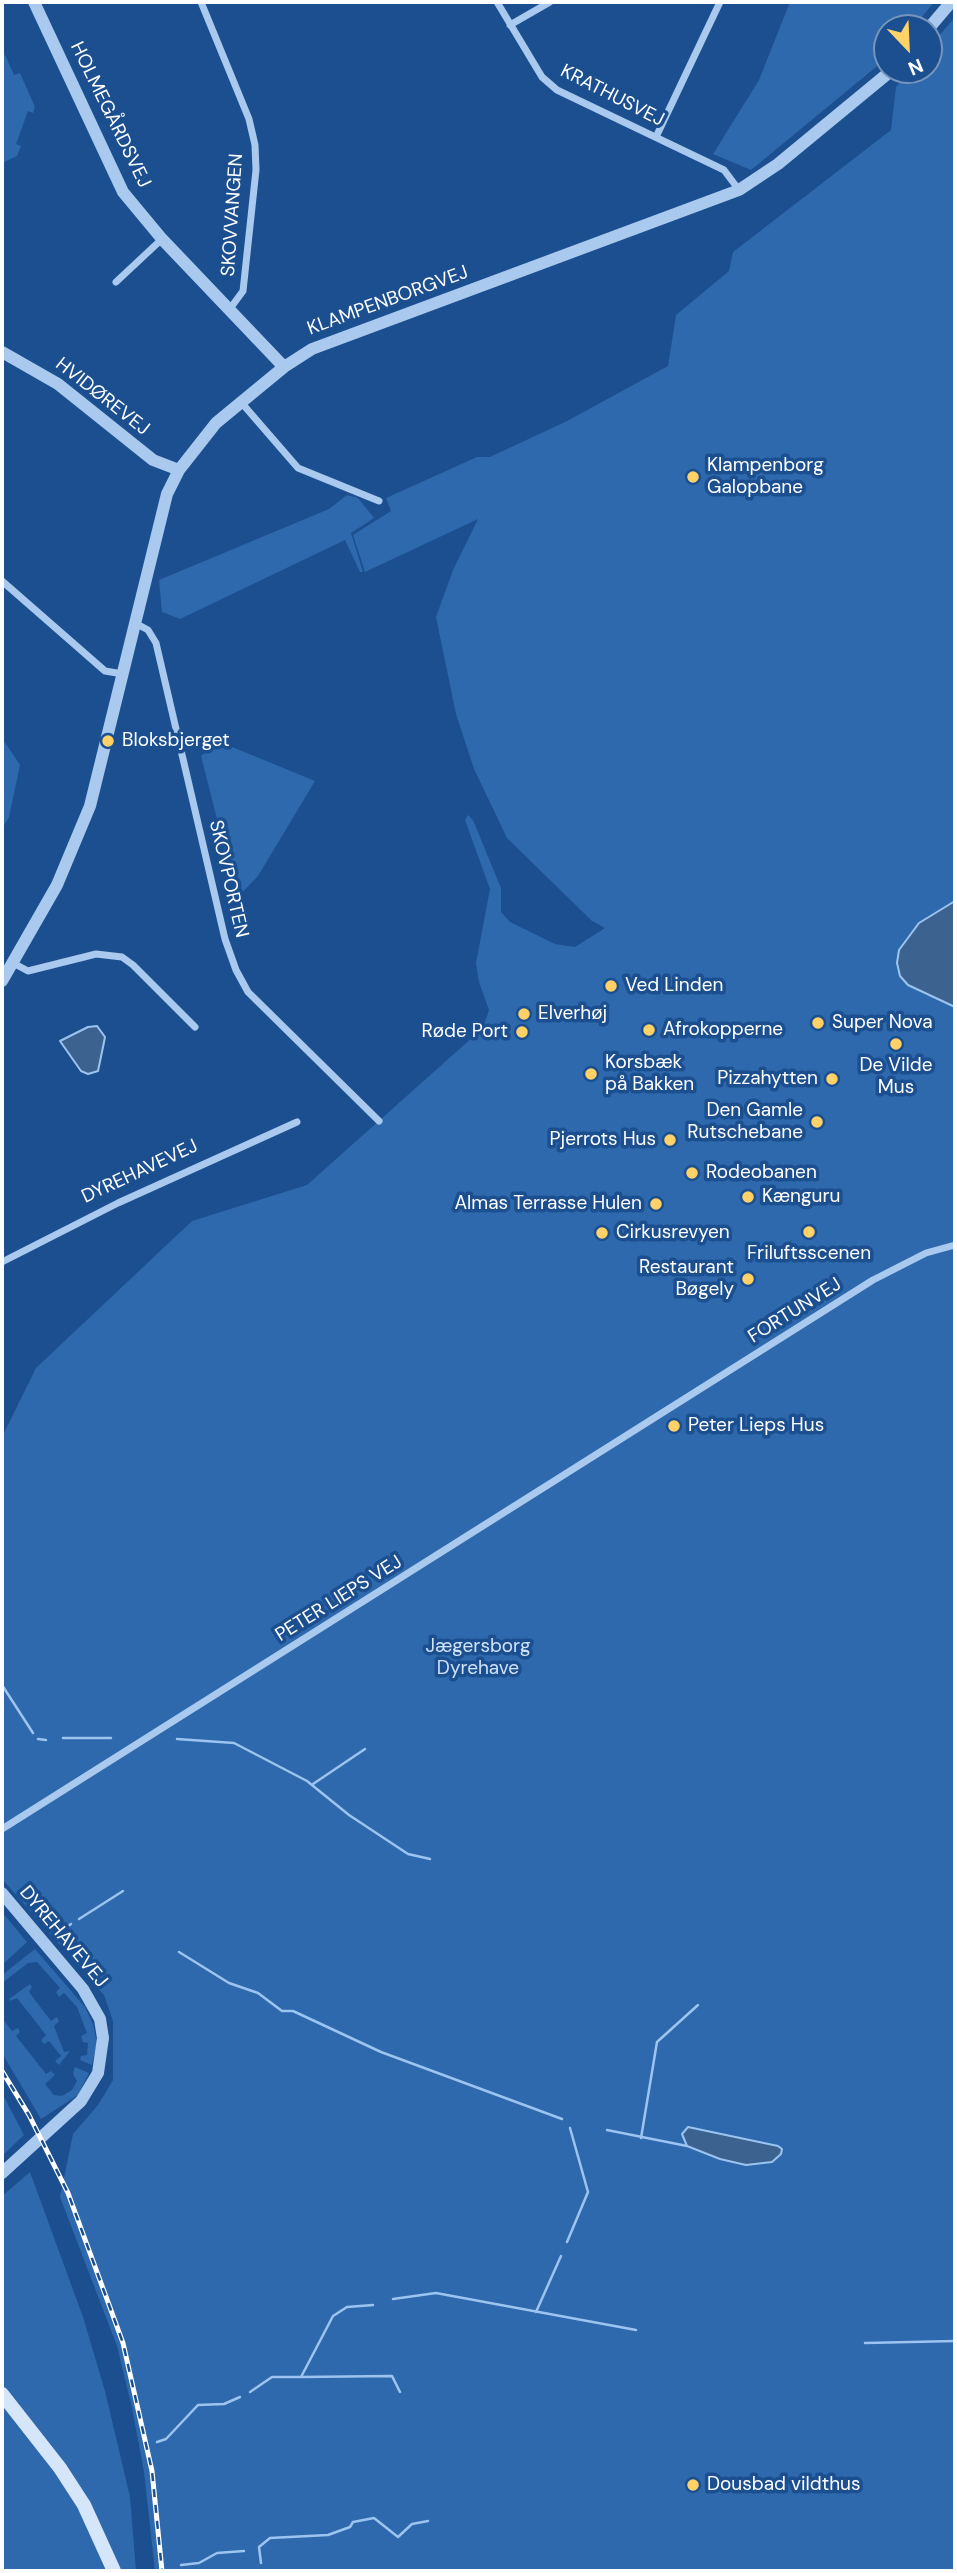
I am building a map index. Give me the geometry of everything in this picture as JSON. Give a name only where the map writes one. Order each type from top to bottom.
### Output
[{"type":"main road","points":[[2,2394],[42,2442],[84,2505],[114,2571]]},
{"type":"street","name":"HOLMEGÅRDSVEJ","points":[[34,2],[106,160],[123,191],[162,239],[284,367]]},
{"type":"street","name":"SKOVVANGEN","points":[[201,2],[249,119],[255,145],[256,170],[243,291],[229,310]]},
{"type":"street","name":"KRATHUSVEJ","points":[[497,2],[542,77],[557,90],[724,170],[739,190]]},
{"type":"street","points":[[510,25],[550,2]]},
{"type":"street","points":[[656,137],[720,2]]},
{"type":"street","name":"KLAMPENBORGVEJ","points":[[2,981],[38,921],[75,846],[102,764],[159,517],[179,470],[216,422],[284,367],[312,349],[739,190],[778,164],[875,84]]},
{"type":"street","points":[[116,282],[162,239]]},
{"type":"street","name":"HVIDØREVEJ","points":[[2,352],[58,384],[153,460],[179,470]]},
{"type":"street","points":[[240,401],[298,468],[379,501]]},
{"type":"street","points":[[2,581],[105,671],[123,674]]},
{"type":"street","name":"SKOVPORTEN","points":[[134,623],[148,630],[156,643],[225,939],[236,970],[257,1002],[365,1104],[379,1121]]},
{"type":"street","points":[[13,964],[28,971],[96,954],[122,957],[195,1027]]},
{"type":"street","name":"DYREHAVEVEJ","points":[[2,1262],[118,1203],[297,1122]]},
{"type":"street","name":"FORTUNVEJ","points":[[692,1394],[873,1280],[926,1253],[955,1245]]},
{"type":"street","name":"PETER LIEPS VEJ","points":[[2,1829],[692,1394]]},
{"type":"street","name":"DYREHAVEVEJ","points":[[2,1894],[83,1989],[100,2019],[103,2056],[98,2073],[81,2101],[65,2119],[2,2173]]},
{"type":"green space","points":[[790,2],[934,2],[924,14],[873,14],[873,70],[751,170],[713,154],[759,80]]},
{"type":"green space","name":"Jægersborg Dyrehave","points":[[955,17],[955,2571],[155,2571],[144,2472],[117,2346],[60,2197],[73,2134],[98,2105],[113,2080],[113,2021],[104,1995],[2,1879],[2,1437],[36,1368],[192,1221],[307,1185],[483,1028],[489,1010],[479,982],[476,963],[490,889],[465,820],[468,815],[473,820],[501,888],[501,912],[510,922],[555,944],[575,947],[605,928],[592,921],[507,838],[474,769],[456,714],[436,617],[453,570],[478,519],[365,572],[353,535],[391,511],[386,498],[477,457],[490,457],[567,421],[668,366],[676,315],[729,271],[733,252],[891,130],[898,84],[943,84],[943,31]]},
{"type":"green space","points":[[2,48],[14,75],[20,73],[35,107],[33,113],[28,111],[16,144],[21,146],[17,156],[2,163]]},
{"type":"green space","points":[[347,495],[358,498],[374,518],[351,533],[363,572],[360,572],[345,540],[180,619],[162,612],[159,580],[329,509]]},
{"type":"green space","points":[[2,738],[20,765],[9,817],[2,829]]},
{"type":"green space","points":[[220,742],[315,781],[258,876],[237,898],[201,756]]},
{"type":"green space","points":[[2,1912],[27,1942],[2,1965]]},
{"type":"green space","points":[[35,1949],[85,2007],[93,2024],[97,2043],[92,2065],[80,2060],[81,2056],[87,2055],[88,2043],[83,2042],[81,2036],[87,2033],[77,2007],[64,1993],[59,1997],[56,1992],[60,1988],[37,1962],[28,1963],[2,1983],[2,1975]]},
{"type":"green space","points":[[30,1984],[32,1987],[29,1992],[51,2021],[57,2017],[59,2021],[54,2026],[64,2052],[70,2051],[59,2065],[55,2061],[61,2056],[49,2041],[44,2044],[41,2040],[46,2035],[17,1998],[10,2001],[9,1999]]},
{"type":"green space","points":[[2,2018],[12,2031],[18,2028],[20,2032],[16,2036],[46,2074],[51,2071],[55,2075],[45,2084],[54,2095],[62,2096],[72,2090],[77,2081],[73,2074],[75,2067],[89,2073],[78,2095],[41,2119],[2,2053]]},
{"type":"green space","points":[[2,2093],[24,2135],[2,2156]]},
{"type":"green space","points":[[30,2172],[83,2317],[105,2391],[130,2497],[136,2571],[2,2571],[2,2196]]},
{"type":"shaded area","points":[[955,901],[955,1007],[908,985],[900,976],[897,963],[899,950],[919,923]]},
{"type":"shaded area","points":[[97,1026],[105,1037],[98,1071],[88,1074],[81,1071],[60,1041],[88,1027]]},
{"type":"shaded area","points":[[688,2127],[778,2146],[782,2149],[781,2154],[772,2162],[746,2165],[720,2159],[687,2146],[682,2134]]},
{"type":"waterway","points":[[2,1685],[33,1733]]},
{"type":"waterway","points":[[63,1738],[111,1738]]},
{"type":"waterway","points":[[38,1739],[46,1740]]},
{"type":"waterway","points":[[177,1739],[234,1743],[307,1781],[349,1815],[408,1854],[430,1859]]},
{"type":"waterway","points":[[313,1784],[365,1749]]},
{"type":"waterway","points":[[79,1919],[123,1891]]},
{"type":"waterway","points":[[64,1929],[71,1924]]},
{"type":"waterway","points":[[179,1952],[229,1983],[258,1993],[282,2011],[293,2011],[381,2052],[562,2119]]},
{"type":"waterway","points":[[641,2138],[657,2042],[698,2005]]},
{"type":"waterway","points":[[567,2242],[588,2192],[570,2128]]},
{"type":"waterway","points":[[607,2130],[687,2146]]},
{"type":"waterway","points":[[536,2312],[561,2256]]},
{"type":"waterway","points":[[393,2299],[436,2293],[636,2330]]},
{"type":"waterway","points":[[250,2392],[272,2377],[301,2377],[333,2316],[347,2307],[373,2305]]},
{"type":"waterway","points":[[865,2343],[955,2341]]},
{"type":"waterway","points":[[301,2377],[392,2376],[400,2392]]},
{"type":"waterway","points":[[157,2442],[166,2439],[198,2405],[224,2404],[240,2397]]},
{"type":"waterway","points":[[261,2563],[259,2547],[270,2538],[328,2535],[350,2527],[353,2522],[374,2518],[398,2537],[412,2524],[428,2521]]},
{"type":"waterway","points":[[181,2565],[199,2563],[217,2553],[244,2551]]},
{"type":"railway","points":[[2,2071],[29,2115],[68,2193],[123,2343],[152,2471],[162,2571]]},
{"type":"place","name":"Klampenborg Galopbane","points":[[693,477]]},
{"type":"place","name":"Bloksbjerget","points":[[108,741]]},
{"type":"place","name":"Ved Linden","points":[[611,986]]},
{"type":"place","name":"Elverhøj","points":[[524,1014]]},
{"type":"place","name":"Super Nova","points":[[818,1023]]},
{"type":"place","name":"Afrokopperne","points":[[649,1030]]},
{"type":"place","name":"Røde Port","points":[[522,1032]]},
{"type":"place","name":"De Vilde Mus","points":[[896,1044]]},
{"type":"place","name":"Korsbæk på Bakken","points":[[591,1074]]},
{"type":"place","name":"Pizzahytten","points":[[832,1079]]},
{"type":"place","name":"Den Gamle Rutschebane","points":[[817,1122]]},
{"type":"place","name":"Pjerrots Hus","points":[[670,1140]]},
{"type":"place","name":"Rodeobanen","points":[[692,1173]]},
{"type":"place","name":"Kænguru","points":[[748,1197]]},
{"type":"place","name":"Almas Terrasse Hulen","points":[[656,1204]]},
{"type":"place","name":"Friluftsscenen","points":[[809,1232]]},
{"type":"place","name":"Cirkusrevyen","points":[[602,1233]]},
{"type":"place","name":"Restaurant Bøgely","points":[[748,1279]]},
{"type":"place","name":"Peter Lieps Hus","points":[[674,1426]]},
{"type":"place","name":"Dousbad vildthus","points":[[693,2485]]}]
